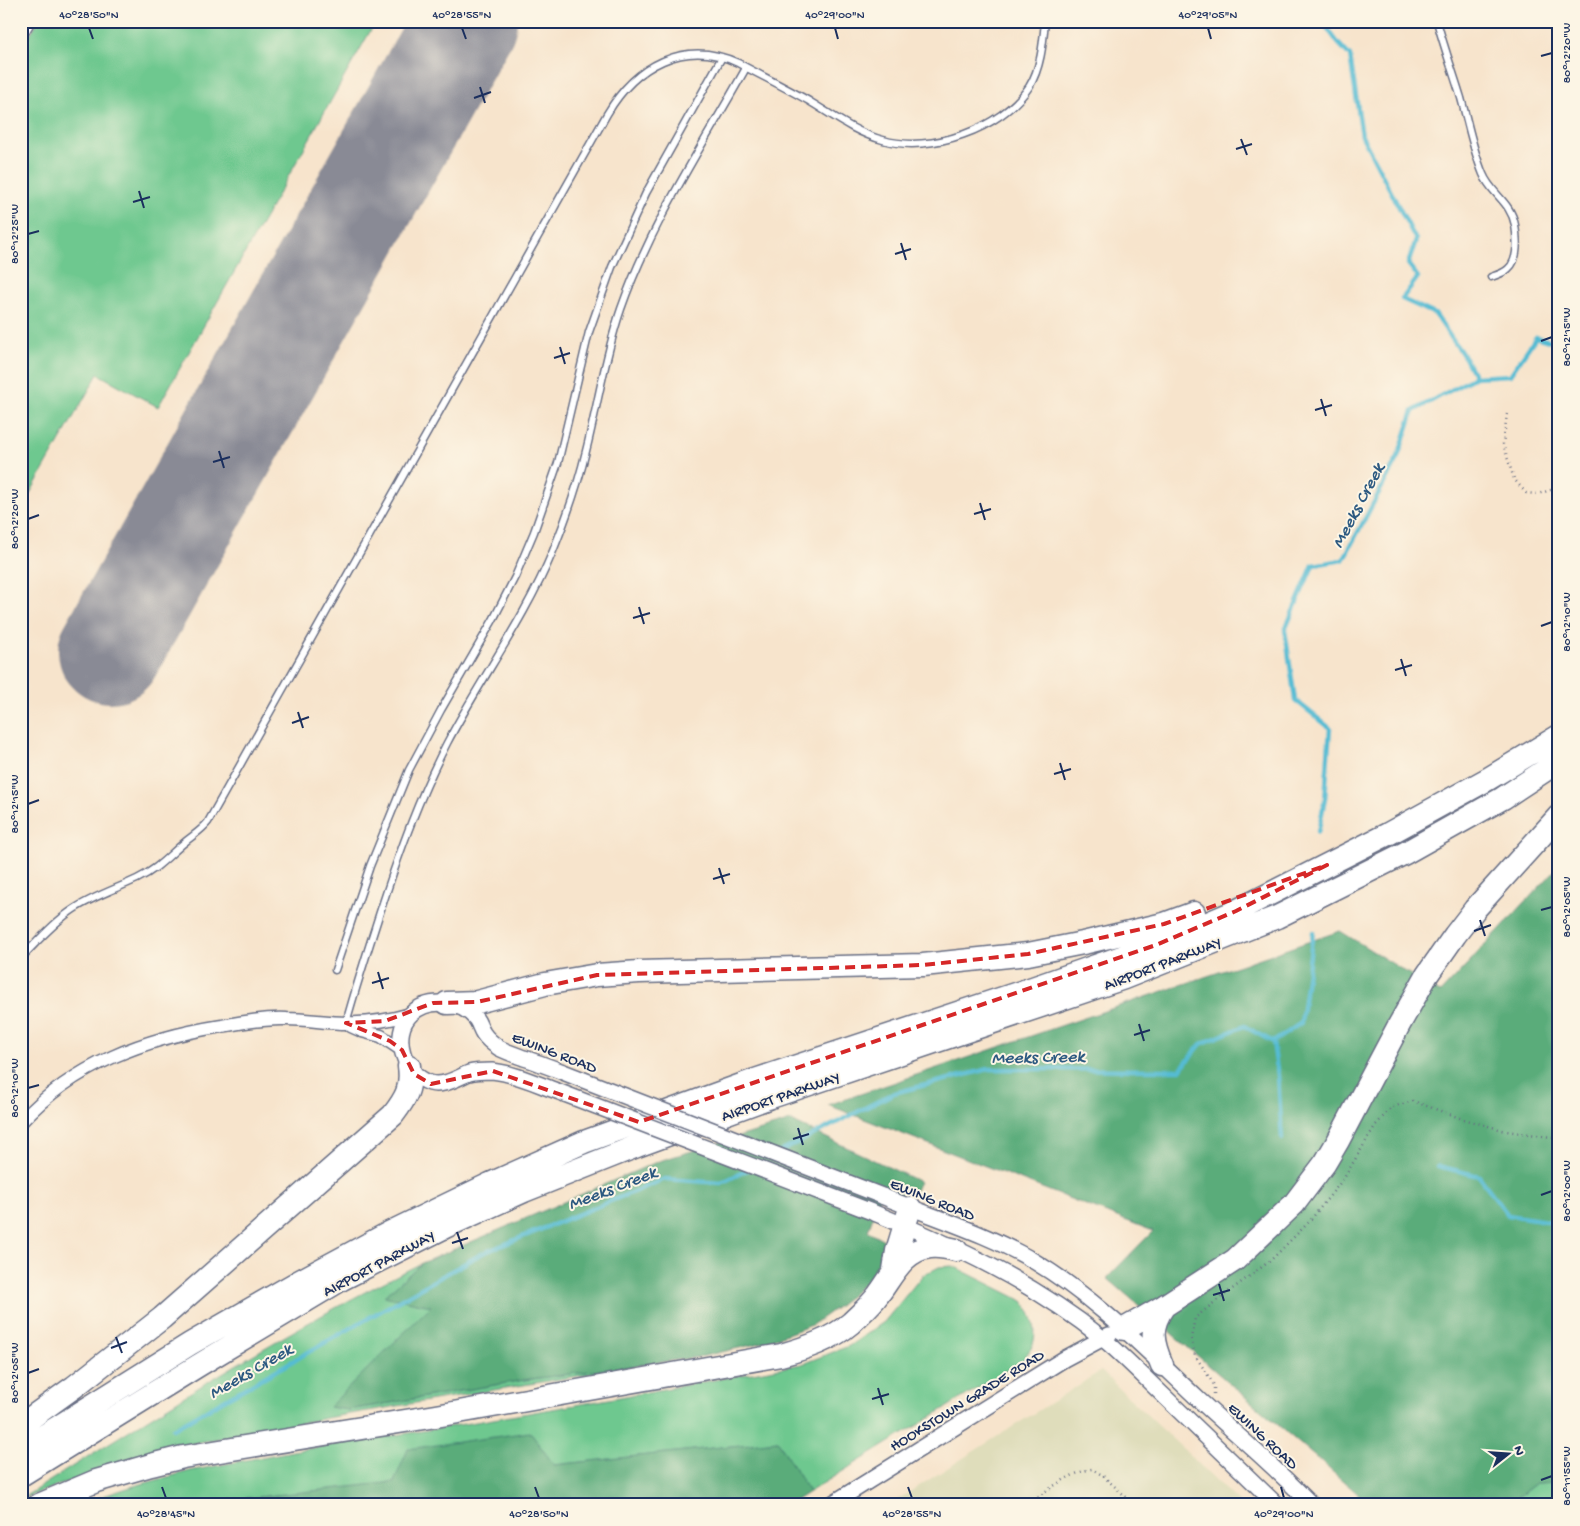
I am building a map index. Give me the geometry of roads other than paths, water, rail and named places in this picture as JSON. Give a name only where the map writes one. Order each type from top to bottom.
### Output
[{"type":"highway","name":"AIRPORT PARKWAY","points":[[21,1450],[190,1344],[298,1282],[435,1210],[584,1142],[755,1080],[1156,945],[1236,910],[1388,834],[1488,779],[1559,736]]},
{"type":"highway","name":"AIRPORT PARKWAY","points":[[21,1475],[342,1279],[524,1190],[636,1146],[768,1098],[1124,978],[1277,917],[1405,853],[1503,798],[1559,761]]},
{"type":"highway","points":[[1124,1329],[1164,1306],[1235,1260],[1294,1204],[1325,1163],[1338,1141],[1427,975],[1475,909],[1559,816]]},
{"type":"highway","points":[[446,1003],[477,1002],[545,984],[605,974],[923,965],[1028,954],[1164,924],[1327,865]]},
{"type":"highway","points":[[21,1425],[82,1381],[162,1318],[393,1115],[403,1103],[410,1086],[411,1079],[405,1058]]},
{"type":"highway","points":[[894,1270],[908,1217]]},
{"type":"highway","points":[[39,1505],[96,1481],[183,1457],[436,1416],[781,1355],[800,1350],[836,1334],[850,1324],[877,1297],[894,1270],[916,1252],[930,1246],[956,1250]]},
{"type":"highway","points":[[1162,1365],[1154,1341],[1154,1330],[1158,1315],[1164,1306]]},
{"type":"street","points":[[21,1122],[56,1089],[82,1071],[143,1044],[200,1029],[245,1022],[286,1019],[346,1024],[385,1021],[411,1014],[433,1003],[446,1003]]},
{"type":"street","name":"EWING ROAD","points":[[446,1003],[460,1007],[468,1012],[477,1020],[483,1033],[492,1044],[502,1050],[882,1196],[908,1217],[956,1250],[992,1266],[1028,1286],[1075,1317],[1102,1338],[1277,1505]]},
{"type":"street","points":[[405,1058],[402,1036],[405,1024],[411,1014]]},
{"type":"street","points":[[346,1024],[381,1036],[405,1058]]},
{"type":"street","name":"EWING ROAD","points":[[405,1058],[414,1074],[431,1084],[444,1083],[470,1073],[493,1072],[509,1075],[557,1091],[872,1212],[908,1217],[976,1234],[1031,1260],[1083,1295],[1124,1329],[1312,1505]]},
{"type":"street","name":"HOOKSTOWN GRADE ROAD","points":[[830,1505],[1064,1359],[1102,1338],[1124,1329]]},
{"type":"lane","points":[[21,40],[32,21]]},
{"type":"lane","points":[[21,958],[65,916],[84,903],[156,868],[208,822],[614,103],[620,93],[633,80],[658,63],[684,55],[713,54],[746,68],[869,136],[894,143],[932,143],[970,132],[996,117],[1022,95],[1029,87],[1038,66],[1045,21]]},
{"type":"lane","points":[[1437,21],[1484,177],[1509,209],[1515,225],[1516,253],[1512,266],[1504,272],[1491,277]]},
{"type":"lane","points":[[335,970],[370,866],[409,770],[493,620],[515,577],[534,532],[558,463],[589,332],[612,267],[646,193],[722,57]]},
{"type":"lane","points":[[346,1024],[356,983],[368,946],[400,850],[422,794],[454,730],[529,602],[561,532],[582,466],[610,346],[634,276],[653,234],[746,68]]},
{"type":"waterway","points":[[1318,21],[1325,25],[1350,56],[1362,136],[1416,240],[1408,264],[1418,277],[1402,299],[1435,314],[1465,358],[1475,377]]},
{"type":"waterway","name":"Meeks Creek","points":[[1318,832],[1325,799],[1330,728],[1295,700],[1285,630],[1313,565],[1343,560],[1398,457],[1413,411],[1475,377],[1510,375],[1536,337],[1559,344]]},
{"type":"waterway","name":"Meeks Creek","points":[[780,1152],[894,1093],[989,1069],[1180,1070],[1201,1044],[1244,1026],[1273,1042],[1301,1023],[1313,932]]},
{"type":"waterway","points":[[1273,1042],[1278,1076],[1282,1139]]},
{"type":"waterway","points":[[1438,1166],[1479,1176],[1508,1215],[1559,1223]]},
{"type":"waterway","name":"Meeks Creek","points":[[173,1429],[483,1253],[665,1179],[721,1183],[749,1169]]}]
